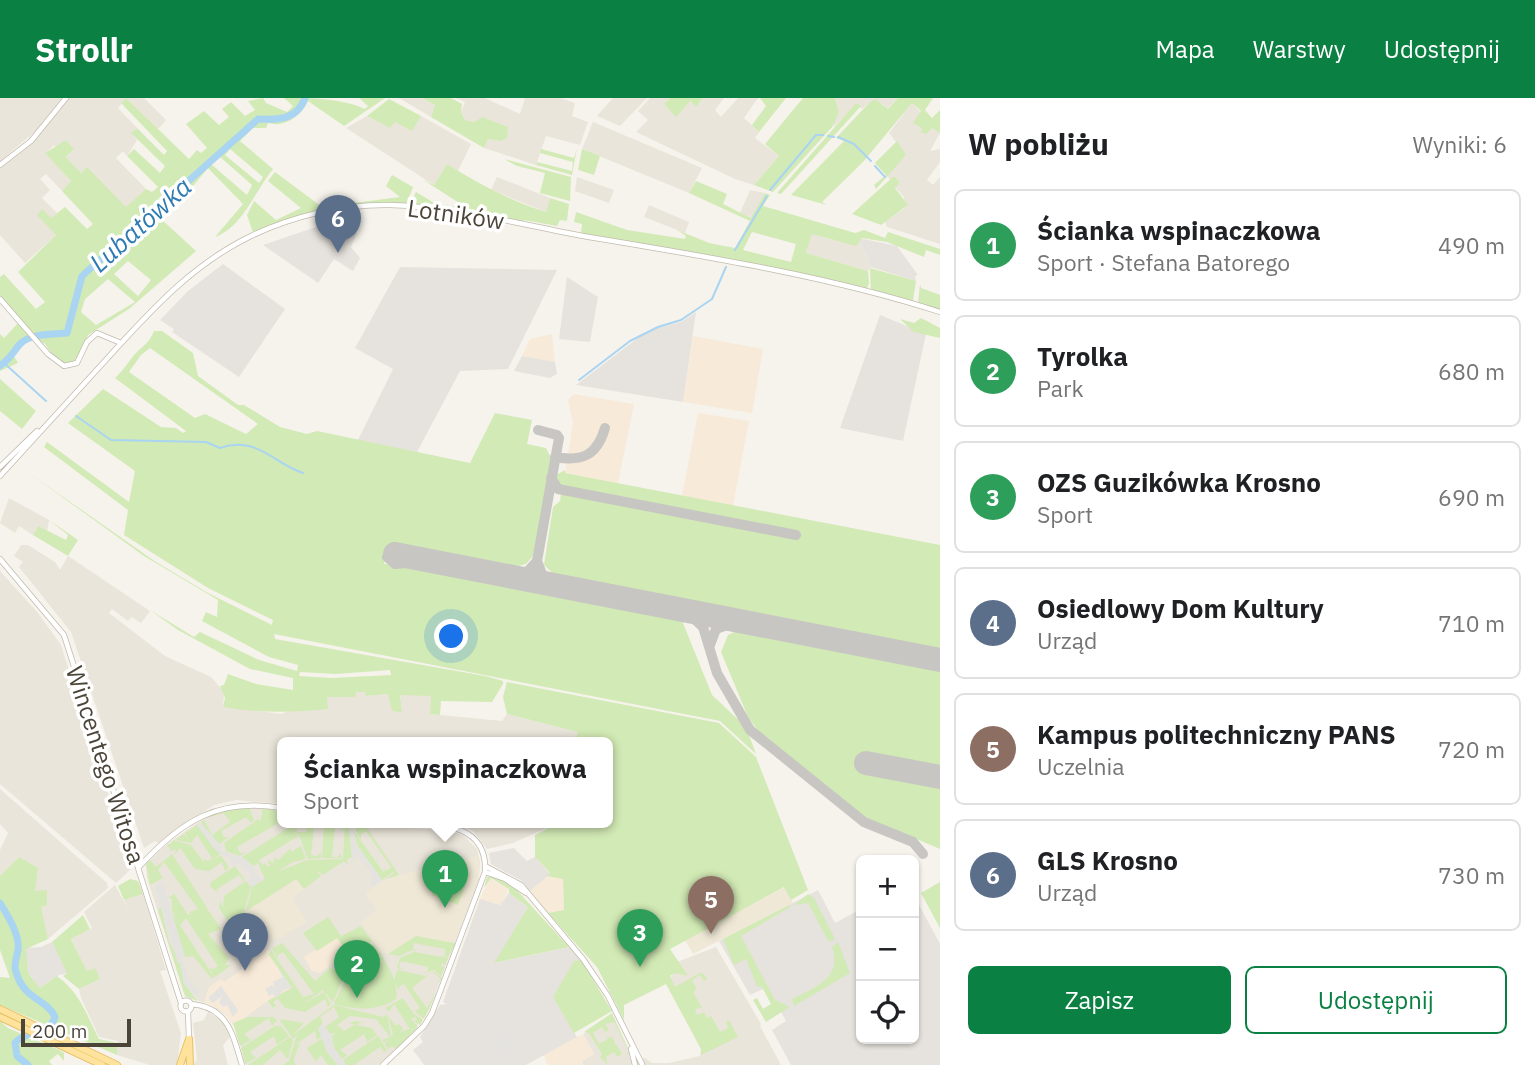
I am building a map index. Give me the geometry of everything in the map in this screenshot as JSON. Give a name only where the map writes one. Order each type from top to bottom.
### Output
[{"type":"main road","points":[[0,1009],[117,1065]]},
{"type":"main road","points":[[0,1017],[102,1065]]},
{"type":"main road","points":[[185,1065],[189,1040]]},
{"type":"main road","points":[[79,1055],[92,1065]]},
{"type":"street","points":[[0,165],[31,141],[66,98]]},
{"type":"street","name":"Lotników","points":[[0,476],[121,343],[183,281],[251,236],[308,216],[347,208],[388,205],[453,211],[708,257],[940,312]]},
{"type":"street","points":[[0,299],[37,342],[57,362],[66,366],[77,363],[88,340],[97,333],[121,343]]},
{"type":"street","name":"Lotników","points":[[0,467],[43,427]]},
{"type":"street","name":"Wincentego Witosa","points":[[0,559],[64,635],[183,1002]]},
{"type":"street","points":[[139,867],[175,833],[214,810],[243,804],[277,807]]},
{"type":"street","points":[[383,1065],[422,1028],[432,1013],[485,869],[478,841],[461,829],[453,828]]},
{"type":"street","points":[[485,869],[510,878],[529,896],[593,971],[643,1064],[635,1065],[631,1044]]},
{"type":"street","points":[[183,1002],[189,1009]]},
{"type":"street","points":[[183,1002],[189,1009],[189,1040]]},
{"type":"street","points":[[189,1009],[200,1006],[215,1011],[229,1024],[242,1065]]},
{"type":"shaded area","points":[[0,98],[62,98],[38,129],[0,161]]},
{"type":"shaded area","points":[[68,98],[126,98],[118,108],[137,128],[132,133],[137,140],[127,156],[123,151],[116,158],[146,189],[126,208],[87,168],[81,173],[66,157],[74,149],[66,140],[57,148],[54,145],[46,153],[71,181],[62,191],[46,174],[40,179],[50,190],[42,198],[57,213],[51,218],[57,234],[25,263],[0,235],[0,168],[34,140]]},
{"type":"shaded area","points":[[126,98],[144,98],[166,120],[158,129]]},
{"type":"shaded area","points":[[399,98],[422,98],[435,105],[431,117]]},
{"type":"shaded area","points":[[456,98],[485,98],[520,114],[525,98],[560,98],[575,103],[572,116],[588,122],[580,145],[546,136],[536,165],[484,148],[488,139],[501,141],[475,122],[465,120],[461,112],[465,102]]},
{"type":"shaded area","points":[[613,98],[647,98],[620,126],[597,116]]},
{"type":"shaded area","points":[[650,98],[670,98],[664,104],[690,101],[696,107],[703,98],[724,98],[715,110],[721,117],[738,98],[758,98],[744,118],[759,132],[755,138],[779,156],[754,185],[735,179],[636,132],[648,120],[638,111]]},
{"type":"shaded area","points":[[835,98],[898,98],[887,109],[883,104],[869,103],[862,109],[856,104],[834,127],[833,121],[839,112]]},
{"type":"shaded area","points":[[912,103],[940,133],[930,151],[940,149],[940,162],[927,180],[933,185],[940,177],[940,244],[887,227],[885,222],[905,208],[904,197],[895,187],[900,182],[894,176],[890,180],[886,175],[906,155],[889,133]]},
{"type":"shaded area","points":[[367,116],[390,128],[394,122],[414,127],[421,116],[471,144],[458,171],[447,164],[434,185],[346,128]]},
{"type":"shaded area","points":[[593,122],[702,168],[689,193],[582,149]]},
{"type":"shaded area","points":[[497,177],[550,198],[546,212],[491,190]]},
{"type":"shaded area","points":[[577,177],[614,190],[609,203],[575,191]]},
{"type":"shaded area","points":[[750,190],[765,193],[752,218],[740,213]]},
{"type":"shaded area","points":[[649,205],[689,222],[685,233],[644,217]]},
{"type":"shaded area","points":[[316,227],[345,227],[357,233],[351,247],[360,258],[353,271],[334,259],[318,283],[263,245]]},
{"type":"shaded area","points":[[812,233],[833,240],[859,238],[871,267],[868,271],[806,253]]},
{"type":"shaded area","points":[[859,238],[897,246],[918,275],[915,276],[916,281],[871,267]]},
{"type":"shaded area","points":[[223,264],[285,309],[239,377],[172,332],[174,329],[160,320],[188,291]]},
{"type":"shaded area","points":[[400,267],[557,270],[508,369],[460,371],[417,452],[358,440],[393,369],[355,348]]},
{"type":"shaded area","points":[[567,277],[598,297],[590,342],[559,339]]},
{"type":"shaded area","points":[[696,312],[683,402],[576,385],[638,338],[654,329],[681,322]]},
{"type":"shaded area","points":[[880,315],[926,334],[903,441],[840,428]]},
{"type":"shaded area","points":[[552,334],[555,362],[522,356],[530,339]]},
{"type":"shaded area","points":[[693,336],[763,349],[752,413],[683,402]]},
{"type":"shaded area","points":[[522,356],[555,362],[557,374],[550,378],[514,371]]},
{"type":"shaded area","points":[[574,394],[634,404],[618,483],[565,473],[573,423],[568,400]]},
{"type":"shaded area","points":[[698,413],[749,421],[733,506],[682,496]]},
{"type":"shaded area","points":[[9,498],[49,520],[47,532],[38,526],[33,535],[19,526],[15,533],[0,523]]},
{"type":"shaded area","points":[[21,545],[28,545],[55,562],[60,570],[68,556],[150,611],[141,623],[132,617],[128,621],[112,609],[109,613],[165,656],[211,677],[224,692],[223,706],[281,714],[326,697],[355,697],[355,692],[365,692],[366,696],[389,694],[402,711],[400,695],[424,695],[432,696],[430,714],[502,721],[507,714],[579,732],[577,737],[277,737],[277,804],[236,800],[214,805],[158,843],[155,841],[144,848],[71,632],[19,567],[23,562],[14,556]]},
{"type":"shaded area","points":[[0,571],[38,613],[61,645],[130,863],[131,869],[116,883],[0,784]]},
{"type":"shaded area","points":[[0,789],[107,883],[108,888],[48,939],[40,906],[47,891],[35,891],[19,857],[0,876],[0,850],[8,833],[0,824]]},
{"type":"shaded area","points":[[251,807],[277,811],[277,828],[448,830],[464,836],[477,849],[480,862],[479,879],[429,1010],[407,1040],[378,1065],[246,1065],[235,1027],[226,1015],[211,1005],[185,996],[147,878],[146,864],[166,845],[213,814]]},
{"type":"shaded area","points":[[201,823],[219,844],[217,847],[220,845],[221,850],[247,860],[259,878],[265,879],[251,887],[248,880],[252,876],[238,863],[232,867],[230,859],[214,849],[197,825]]},
{"type":"shaded area","points":[[349,828],[352,828],[357,845],[382,880],[371,888],[372,875],[359,856],[353,859]]},
{"type":"shaded area","points":[[466,828],[547,828],[513,843],[487,849],[473,831]]},
{"type":"shaded area","points":[[514,848],[527,861],[535,857],[550,874],[530,891],[522,881],[491,864],[489,853]]},
{"type":"shaded area","points":[[478,856],[479,875],[454,944],[416,936],[388,954],[382,953],[361,922],[377,910],[365,893],[388,878]]},
{"type":"shaded area","points":[[547,876],[563,878],[564,910],[548,913],[530,891]]},
{"type":"shaded area","points":[[490,878],[509,889],[501,905],[480,899]]},
{"type":"shaded area","points":[[297,879],[304,889],[292,898],[307,922],[274,941],[261,921],[247,928],[243,922],[246,911]]},
{"type":"shaded area","points":[[162,881],[185,957],[183,959],[189,981],[200,992],[198,997],[184,984],[180,962],[178,963],[155,886]]},
{"type":"shaded area","points":[[115,885],[128,909],[124,900],[143,894],[166,970],[160,971],[181,1033],[177,1065],[150,1065],[117,1055],[118,1041],[99,1037],[81,998],[79,989],[100,979],[87,972],[71,938],[92,928],[84,912]]},
{"type":"shaded area","points":[[785,887],[793,903],[693,954],[685,940]]},
{"type":"shaded area","points":[[818,890],[835,923],[856,912],[856,1044],[919,1044],[919,905],[940,944],[940,1065],[791,1065],[772,1030],[786,1021],[767,987],[750,995],[719,941]]},
{"type":"shaded area","points":[[509,893],[528,907],[495,963],[570,947],[581,960],[574,962],[553,997],[577,1037],[526,1065],[424,1065],[413,1050],[423,1042],[420,1037],[440,1005],[447,1004],[443,1002],[480,899],[500,905]]},
{"type":"shaded area","points":[[337,937],[348,953],[319,973],[311,970],[304,957]]},
{"type":"shaded area","points":[[52,942],[68,973],[59,975],[40,988],[28,973],[25,948],[41,947]]},
{"type":"shaded area","points":[[716,947],[761,1024],[781,1065],[583,1065],[582,1061],[594,1054],[583,1034],[610,1021],[614,1022],[627,1046],[631,1061],[645,1058],[652,1063],[669,1063],[700,1056],[701,1049],[666,983],[679,967],[677,962]]},
{"type":"shaded area","points":[[269,950],[292,988],[270,999],[238,1023],[233,1023],[220,1010],[204,1002],[209,987],[221,979],[224,982]]},
{"type":"shaded area","points":[[272,958],[292,988],[284,990],[276,998],[273,994],[269,996],[265,989],[272,985],[275,988],[273,982],[283,977]]},
{"type":"shaded area","points":[[221,986],[238,1010],[233,1017],[227,1005],[223,1007],[219,1002],[222,996],[213,1003],[208,998]]},
{"type":"shaded area","points":[[208,1012],[220,1019],[228,1030],[230,1037],[223,1045],[228,1065],[193,1065],[197,1060],[193,1023],[204,1020]]},
{"type":"shaded area","points":[[323,1024],[332,1036],[334,1048],[346,1065],[338,1065],[327,1051],[318,1029]]},
{"type":"shaded area","points":[[510,1030],[518,1047],[498,1057],[490,1042]]},
{"type":"shaded area","points":[[583,1034],[594,1054],[582,1061],[583,1065],[548,1065],[543,1054]]},
{"type":"green space","points":[[126,98],[189,159],[197,150],[201,153],[207,148],[186,124],[204,111],[219,125],[229,117],[222,109],[231,102],[245,116],[255,110],[248,101],[263,98],[266,103],[287,112],[293,106],[284,98],[336,101],[365,109],[368,106],[359,98],[385,98],[344,126],[308,101],[297,116],[286,122],[268,123],[266,128],[253,128],[240,141],[273,169],[233,226],[215,237],[243,204],[208,168],[179,203],[161,219],[196,251],[129,309],[88,335],[80,356],[73,362],[64,363],[54,357],[45,344],[34,338],[21,344],[14,356],[18,363],[0,371],[0,334],[4,338],[21,320],[0,297],[0,277],[4,274],[36,309],[45,302],[18,272],[56,235],[37,215],[42,209],[51,218],[65,207],[87,229],[93,224],[62,191],[71,181],[45,153],[66,140],[74,149],[66,157],[81,173],[87,167],[126,207],[146,189],[152,192],[158,187],[127,156],[134,149],[160,173],[165,166],[131,133],[137,128],[164,155],[167,151],[121,103]],"holes":[[[230,149],[263,177],[259,183],[225,155]],[[219,156],[252,185],[247,195],[211,164]],[[128,261],[151,280],[138,296],[114,274]],[[108,279],[135,302],[96,325],[81,312],[85,299]]]},
{"type":"green space","points":[[422,98],[451,98],[462,104],[461,112],[465,120],[475,122],[482,117],[508,127],[507,138],[501,141],[488,139],[484,148],[431,117],[435,105]]},
{"type":"green space","points":[[670,98],[703,98],[696,107],[690,101],[676,117],[664,104]]},
{"type":"green space","points":[[760,98],[786,98],[759,132],[752,125],[766,106]]},
{"type":"green space","points":[[803,98],[835,98],[839,112],[833,126],[773,192],[754,185],[779,156],[765,144]]},
{"type":"green space","points":[[898,98],[933,98],[925,110],[932,118],[940,110],[940,133],[932,128],[926,134],[921,132],[922,128],[913,123],[921,111],[912,103],[863,162],[822,202],[827,205],[791,195],[844,141],[836,138],[869,103],[875,99],[888,109]]},
{"type":"green space","points":[[389,99],[421,116],[412,131],[395,122],[390,128],[367,116]]},
{"type":"green space","points":[[856,103],[861,106],[781,194],[777,193]]},
{"type":"green space","points":[[897,141],[906,155],[876,189],[874,185],[886,175],[875,163]]},
{"type":"green space","points":[[577,148],[572,175],[536,165],[537,162],[572,171],[573,162],[540,153],[541,149],[574,158]]},
{"type":"green space","points":[[582,149],[600,156],[594,175],[578,170]]},
{"type":"green space","points":[[504,159],[571,177],[570,201],[540,193],[545,173],[517,166]]},
{"type":"green space","points":[[447,164],[495,191],[546,212],[550,198],[569,204],[567,221],[560,220],[557,226],[411,203],[420,183],[416,192],[436,204],[467,208],[422,179],[434,185]]},
{"type":"green space","points":[[275,172],[322,207],[400,197],[386,186],[392,175],[413,187],[407,203],[317,212],[253,233],[247,215],[254,201],[276,220],[301,208],[268,181]]},
{"type":"green space","points":[[894,176],[900,182],[895,188],[908,205],[881,225],[852,214]]},
{"type":"green space","points":[[696,181],[727,194],[723,204],[751,218],[765,193],[770,195],[763,206],[855,233],[864,230],[885,238],[888,232],[940,249],[940,255],[926,250],[924,257],[887,242],[862,238],[856,246],[812,234],[806,253],[868,271],[869,283],[866,291],[711,256],[581,233],[582,224],[574,222],[576,212],[627,230],[685,239],[686,236],[677,230],[709,243],[735,248],[750,221],[689,193]],"holes":[[[752,232],[796,244],[791,262],[743,250]]]},
{"type":"green space","points":[[870,268],[916,281],[913,301],[871,291]]},
{"type":"green space","points":[[920,284],[921,288],[940,295],[940,310],[918,304]]},
{"type":"green space","points":[[921,318],[940,328],[940,338],[914,332],[900,319],[914,323]]},
{"type":"green space","points":[[154,331],[162,331],[193,353],[198,376],[238,405],[244,405],[280,427],[307,434],[317,431],[470,463],[495,413],[532,420],[527,444],[546,448],[552,460],[533,556],[526,564],[510,568],[388,544],[384,564],[416,566],[681,618],[712,695],[746,727],[756,754],[720,721],[274,634],[275,639],[485,676],[503,681],[503,684],[492,702],[441,701],[440,715],[430,714],[431,696],[400,695],[402,712],[392,711],[388,694],[366,696],[365,692],[356,692],[355,697],[327,697],[328,709],[276,712],[223,707],[225,698],[220,686],[224,685],[228,674],[256,684],[293,690],[293,678],[250,669],[178,630],[150,610],[194,637],[200,632],[259,660],[297,671],[298,665],[269,657],[202,621],[206,612],[217,617],[218,600],[144,556],[26,471],[156,562],[208,593],[272,625],[273,620],[208,588],[124,535],[128,510],[44,447],[47,442],[129,502],[135,471],[68,423],[103,389],[161,427],[176,428],[183,433],[186,431],[115,378],[149,341]],"holes":[[[150,348],[258,424],[246,434],[205,414],[195,418],[129,372],[141,355]],[[390,670],[391,675],[332,678],[299,676],[300,672],[336,674]]]},
{"type":"green space","points":[[0,379],[36,411],[22,429],[0,411]]},
{"type":"green space","points":[[565,470],[565,473],[940,545],[940,652],[557,577],[544,565],[553,507],[560,501],[561,494],[795,538],[796,533],[560,487],[556,475]]},
{"type":"green space","points":[[49,520],[78,540],[68,556],[33,535],[38,526],[66,540],[68,535]]},
{"type":"green space","points":[[736,631],[940,669],[940,849],[860,815],[761,735],[748,717],[721,652],[728,635]]},
{"type":"green space","points":[[507,682],[719,723],[756,757],[808,890],[791,900],[784,887],[670,949],[688,976],[675,973],[670,976],[675,987],[700,973],[704,974],[707,979],[704,981],[700,975],[692,980],[697,990],[693,992],[702,1008],[695,1009],[697,1015],[704,1012],[707,1018],[711,1016],[720,1032],[728,1028],[726,1022],[729,1020],[738,1037],[701,1055],[701,1049],[666,984],[624,1005],[624,1020],[597,967],[548,913],[564,910],[563,879],[547,876],[550,873],[535,857],[535,835],[548,828],[613,828],[613,737],[576,737],[578,732],[507,714],[503,697]]},
{"type":"green space","points":[[249,807],[254,821],[250,822],[246,817],[221,831],[224,837],[229,837],[219,844],[201,823],[204,819],[212,835],[230,822],[224,813],[205,818],[217,813]]},
{"type":"green space","points":[[263,808],[277,811],[277,824],[237,847],[240,853],[245,852],[240,856],[226,851],[224,843],[258,819],[260,822]]},
{"type":"green space","points":[[197,825],[220,854],[207,864],[221,855],[229,868],[225,871],[222,862],[209,871],[195,869],[180,848],[174,855],[176,849],[171,851],[167,844],[171,844],[173,840],[191,845],[206,865],[203,859],[208,861],[212,858],[197,835],[191,843],[176,840],[184,834],[190,842],[185,833]]},
{"type":"green space","points":[[288,828],[297,828],[297,832],[306,832],[306,828],[314,828],[311,855],[317,856],[321,852],[321,858],[308,859],[300,838],[293,829],[299,839],[297,837],[259,860],[262,865],[266,863],[267,867],[272,864],[268,864],[268,860],[273,863],[275,857],[278,860],[291,848],[291,852],[301,846],[306,859],[293,862],[277,872],[307,860],[343,859],[345,828],[349,828],[352,857],[346,860],[348,863],[358,857],[347,864],[344,861],[323,875],[315,869],[321,876],[304,889],[296,879],[246,911],[252,887],[265,879],[258,863],[253,866],[242,857]]},
{"type":"green space","points":[[324,828],[335,828],[332,857],[338,857],[340,853],[342,858],[322,858]]},
{"type":"green space","points":[[367,828],[399,875],[386,879],[393,872],[382,880],[357,845],[354,831],[384,873],[385,868],[387,871],[391,867],[366,831],[361,835],[361,840],[355,830]]},
{"type":"green space","points":[[172,854],[204,903],[208,910],[206,911],[209,911],[221,929],[208,934],[229,958],[225,965],[231,965],[215,977],[209,968],[218,966],[186,918],[180,925],[172,911],[172,899],[168,898],[174,894],[188,915],[199,912],[190,914],[189,912],[198,909],[164,862],[158,870],[163,878],[150,885],[146,864],[150,860],[156,867]]},
{"type":"green space","points":[[19,857],[38,868],[35,891],[47,890],[47,905],[41,907],[48,939],[26,949],[28,973],[40,988],[57,976],[65,983],[82,1005],[99,1039],[118,1043],[117,1055],[0,1005],[0,977],[10,978],[0,950],[0,876]]},
{"type":"green space","points":[[235,866],[245,880],[241,882],[243,880],[239,875],[217,889],[218,892],[210,887],[211,882]]},
{"type":"green space","points":[[454,867],[470,873],[458,905],[432,895],[439,878],[449,882]]},
{"type":"green space","points":[[492,876],[513,886],[569,947],[494,963],[528,907],[509,893],[509,889],[491,878],[484,888],[487,877]]},
{"type":"green space","points":[[130,879],[138,881],[143,894],[124,900],[118,886]]},
{"type":"green space","points":[[246,881],[251,887],[239,930],[225,912],[253,952],[249,955],[249,951],[248,954],[246,950],[243,951],[246,957],[243,959],[236,948],[240,950],[244,946],[219,908],[220,901],[223,907],[224,896]]},
{"type":"green space","points":[[940,882],[940,928],[921,893]]},
{"type":"green space","points":[[808,894],[814,898],[835,939],[829,942],[808,903],[794,905]]},
{"type":"green space","points":[[789,905],[790,907],[741,936],[775,1000],[790,1007],[766,1022],[753,1000],[757,998],[763,1009],[771,1004],[762,987],[757,986],[746,959],[734,965],[723,939]]},
{"type":"green space","points":[[161,907],[169,941],[180,962],[184,983],[197,1001],[185,996],[158,910]]},
{"type":"green space","points":[[172,913],[214,977],[212,979],[193,956],[185,957]]},
{"type":"green space","points":[[83,915],[90,929],[71,939],[87,971],[95,968],[100,979],[79,989],[63,976],[67,973],[52,942]]},
{"type":"green space","points":[[328,917],[341,936],[361,926],[372,941],[350,965],[363,949],[360,945],[348,953],[337,938],[317,951],[303,933]]},
{"type":"green space","points":[[416,936],[456,943],[448,957],[441,956],[445,955],[445,949],[414,943],[413,948],[416,951],[412,950],[400,956],[388,954]]},
{"type":"green space","points":[[838,942],[850,973],[794,1006],[792,999],[818,985],[830,974],[834,967],[832,947]]},
{"type":"green space","points":[[282,943],[323,990],[307,1001],[305,999],[306,1002],[324,992],[331,1004],[328,1007],[325,999],[305,1012],[285,1008],[278,999],[273,1002],[276,1006],[273,1008],[268,1001],[292,988],[269,955],[271,950],[303,997],[314,994],[283,952],[278,955],[278,959],[272,949]]},
{"type":"green space","points":[[373,943],[393,977],[396,999],[382,1006],[368,1008],[336,1005],[334,1003],[355,960]]},
{"type":"green space","points":[[414,952],[448,958],[445,965],[442,963],[441,967],[445,966],[441,976],[434,970],[427,972],[428,967],[401,961],[399,967],[403,970],[397,968],[400,958]]},
{"type":"green space","points":[[581,960],[612,1011],[574,1033],[553,997],[574,961]]},
{"type":"green space","points":[[330,968],[345,975],[333,1002],[315,981]]},
{"type":"green space","points":[[397,970],[426,976],[432,972],[412,988],[427,1008],[438,990],[424,1019],[412,1009],[415,1011],[420,1008],[404,984],[399,990],[394,981]]},
{"type":"green space","points":[[403,998],[414,1014],[423,1020],[420,1025],[414,1021],[417,1020],[415,1017],[411,1019],[418,1027],[396,1049],[392,1046],[388,1049],[385,1044],[393,1034],[388,1016],[396,1026],[399,1024],[403,1029],[400,1032],[410,1029],[394,1004],[389,1012],[385,1008]]},
{"type":"green space","points":[[334,1005],[383,1017],[387,1014],[391,1037],[384,1043],[382,1040],[390,1037],[376,1019],[350,1016],[337,1025],[344,1031],[340,1034],[355,1024],[350,1024],[354,1021],[362,1022],[356,1025],[372,1028],[377,1035],[367,1042],[364,1034],[340,1050],[347,1055],[342,1059],[334,1048],[332,1036],[335,1033],[330,1034],[325,1027],[339,1017],[334,1007],[320,1017],[323,1022],[318,1029],[323,1036],[317,1040],[315,1031],[299,1042],[300,1044],[295,1041],[297,1035],[293,1039],[279,1019],[304,1023],[293,1035]]},
{"type":"green space","points":[[612,1013],[630,1053],[625,1054],[629,1052],[614,1022],[605,1024],[609,1030],[605,1032],[602,1027],[593,1033],[599,1044],[608,1039],[606,1035],[609,1038],[612,1036],[615,1043],[612,1045],[616,1044],[622,1054],[617,1057],[614,1052],[606,1057],[608,1065],[600,1057],[602,1054],[589,1033],[584,1032]]},
{"type":"green space","points":[[248,1017],[273,1017],[277,1020],[272,1026],[269,1018],[244,1034],[251,1040],[240,1046],[233,1023]]},
{"type":"green space","points":[[0,1021],[8,1028],[64,1053],[64,1061],[58,1054],[49,1061],[52,1065],[0,1065]]},
{"type":"green space","points":[[275,1026],[281,1026],[289,1036],[277,1045],[274,1036],[250,1052],[256,1058],[245,1064],[241,1048]]},
{"type":"green space","points":[[378,1036],[387,1050],[382,1054],[384,1051],[380,1047],[354,1065],[346,1065],[343,1060]]},
{"type":"green space","points":[[290,1037],[293,1040],[288,1059],[280,1050],[263,1065],[248,1065]]},
{"type":"green space","points":[[323,1038],[326,1051],[338,1065],[328,1065],[321,1055],[316,1062],[307,1048]]},
{"type":"green space","points":[[295,1041],[299,1045],[294,1059],[295,1065],[282,1065],[289,1061]]},
{"type":"waterway","name":"Lubatówka","points":[[0,366],[29,338],[67,333],[82,276],[258,119],[280,119],[292,115],[305,98]]},
{"type":"waterway","points":[[770,190],[816,135],[823,135]]},
{"type":"waterway","points":[[828,136],[834,137]]},
{"type":"waterway","points":[[838,137],[854,144],[871,161]]},
{"type":"waterway","points":[[875,166],[885,177]]},
{"type":"waterway","points":[[735,250],[767,196]]},
{"type":"waterway","points":[[579,380],[630,341],[658,327],[681,320],[712,299],[726,267]]},
{"type":"waterway","points":[[4,363],[46,401]]},
{"type":"waterway","points":[[76,416],[111,440],[206,442],[220,448],[244,445],[264,452],[303,473]]},
{"type":"waterway","name":"Lubatówka","points":[[0,903],[17,938],[15,966],[20,981],[29,994],[46,1006],[55,1017],[48,1026],[15,1043],[17,1056],[28,1065]]},
{"type":"taxiway","points":[[555,457],[574,458],[588,454],[598,445],[605,428]]},
{"type":"taxiway","points":[[538,430],[559,438],[537,561],[542,574],[557,585]]},
{"type":"taxiway","points":[[551,478],[558,489],[796,535]]},
{"type":"taxiway","points":[[414,557],[394,547],[387,557],[395,564],[431,561]]},
{"type":"taxiway","points":[[507,576],[528,571],[537,561]]},
{"type":"taxiway","points":[[685,610],[703,627],[717,673],[750,730],[864,822],[913,842],[923,854]]},
{"type":"taxiway","points":[[710,645],[716,629],[738,621]]},
{"type":"runway","points":[[395,554],[940,660]]},
{"type":"runway","points":[[866,763],[940,777]]},
{"type":"place","name":"GLS Krosno","points":[[338,253]]},
{"type":"place","name":"Ścianka wspinaczkowa","points":[[445,908]]},
{"type":"place","name":"Kampus politechniczny PANS","points":[[711,934]]},
{"type":"place","name":"OZS Guzikówka Krosno","points":[[640,967]]},
{"type":"place","name":"Osiedlowy Dom Kultury","points":[[245,971]]},
{"type":"place","name":"Tyrolka","points":[[357,998]]}]
